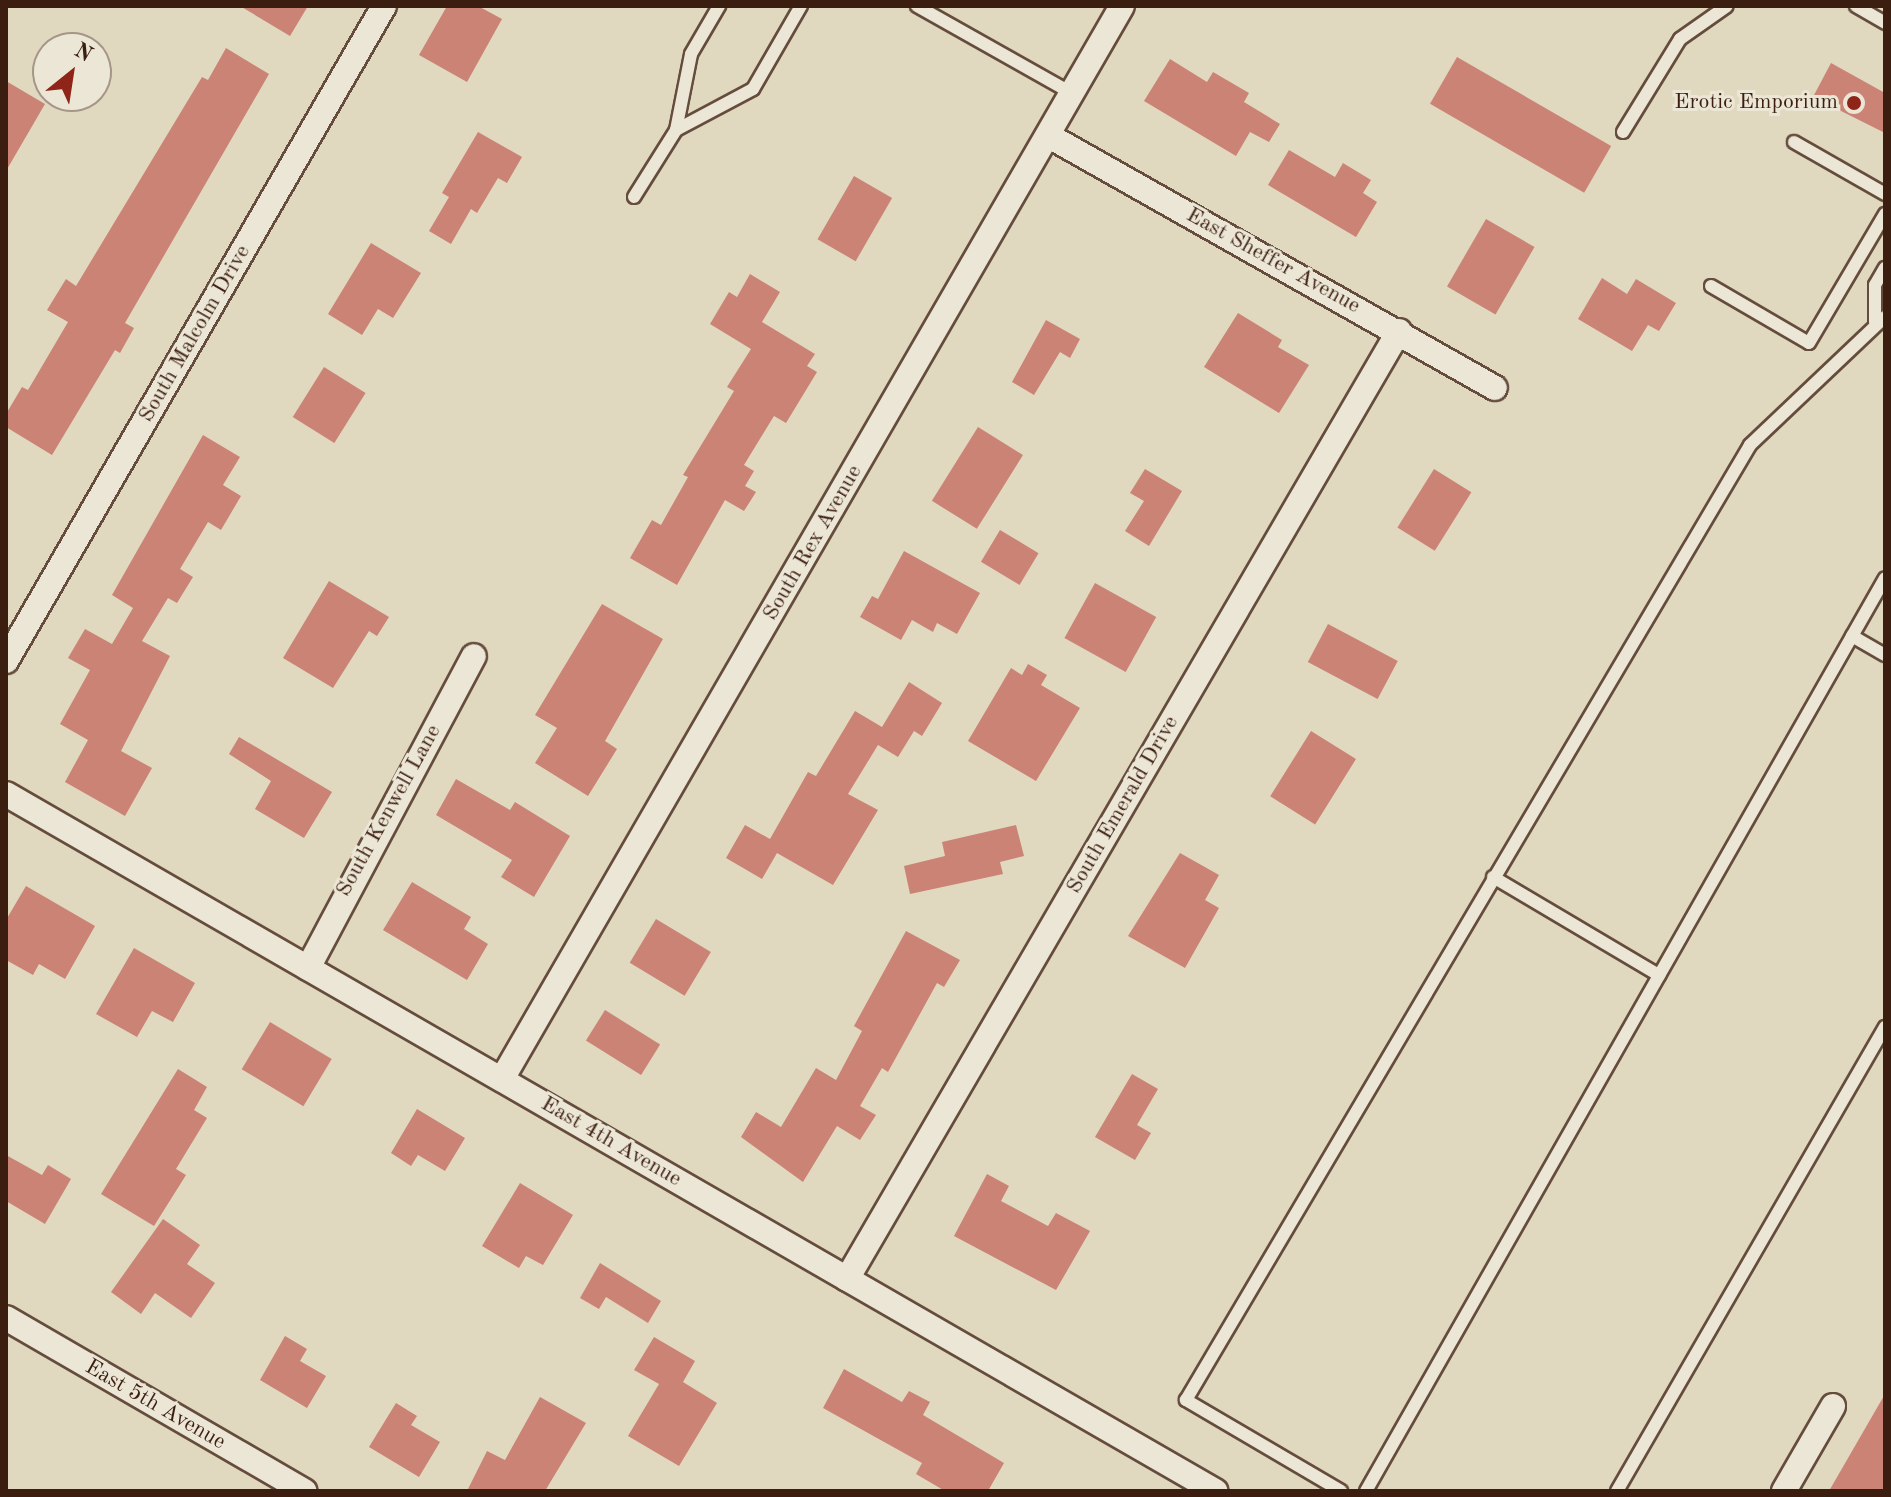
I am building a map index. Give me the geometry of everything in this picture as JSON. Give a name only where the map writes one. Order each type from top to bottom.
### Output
[{"type":"street","name":"South Malcolm Drive","points":[[6,661],[384,6]]},
{"type":"street","name":"South Rex Avenue","points":[[502,1079],[1122,6]]},
{"type":"street","name":"East Sheffer Avenue","points":[[1049,136],[1399,331],[1495,388]]},
{"type":"street","name":"South Emerald Drive","points":[[847,1279],[1399,331]]},
{"type":"street","name":"South Kenwell Lane","points":[[308,968],[474,656]]},
{"type":"street","name":"East 4th Avenue","points":[[6,794],[1215,1491]]},
{"type":"street","name":"East 5th Avenue","points":[[6,1318],[305,1491]]},
{"type":"street","points":[[1784,1491],[1833,1406]]},
{"type":"lane","points":[[634,197],[676,130],[691,54],[719,6]]},
{"type":"lane","points":[[676,130],[753,89],[801,6]]},
{"type":"lane","points":[[917,6],[1073,94]]},
{"type":"lane","points":[[1623,132],[1680,39],[1727,6]]},
{"type":"lane","points":[[1856,6],[1885,23]]},
{"type":"lane","points":[[1794,142],[1885,194]]},
{"type":"lane","points":[[1711,286],[1809,343],[1885,214]]},
{"type":"lane","points":[[1341,1491],[1186,1400],[1750,445],[1882,322],[1875,285],[1885,268]]},
{"type":"lane","points":[[1366,1491],[1885,578]]},
{"type":"lane","points":[[1852,636],[1885,655]]},
{"type":"lane","points":[[1493,877],[1659,975]]},
{"type":"lane","points":[[1617,1491],[1885,1027]]},
{"type":"building","points":[[240,6],[308,6],[290,36]]},
{"type":"building","points":[[447,6],[478,6],[502,19],[467,82],[419,55]]},
{"type":"building","points":[[226,48],[269,74],[125,323],[134,328],[120,353],[115,350],[52,455],[6,427],[6,414],[22,387],[28,390],[68,322],[47,310],[66,279],[76,286],[202,77],[208,80]]},
{"type":"building","points":[[1457,57],[1611,146],[1584,193],[1430,104]]},
{"type":"building","points":[[1170,59],[1207,82],[1213,72],[1249,93],[1244,102],[1280,124],[1269,142],[1250,132],[1236,156],[1144,101]]},
{"type":"building","name":"Erotic Emporium","points":[[1831,63],[1885,93],[1885,133],[1813,97]]},
{"type":"building","points":[[6,81],[32,96],[32,112],[40,112],[6,171]]},
{"type":"building","points":[[478,132],[522,157],[507,183],[498,178],[477,213],[471,209],[451,244],[429,231],[449,197],[442,193]]},
{"type":"building","points":[[1289,150],[1335,177],[1343,163],[1371,180],[1363,193],[1377,202],[1356,237],[1268,185]]},
{"type":"building","points":[[854,176],[892,198],[856,261],[818,239]]},
{"type":"building","points":[[1486,219],[1534,247],[1495,315],[1447,287]]},
{"type":"building","points":[[371,243],[421,273],[393,318],[378,309],[362,335],[328,314]]},
{"type":"building","points":[[750,274],[780,292],[762,322],[815,354],[807,366],[817,372],[786,423],[774,416],[744,465],[754,471],[745,486],[756,492],[744,511],[725,500],[677,585],[630,558],[652,520],[661,525],[688,477],[683,475],[734,391],[727,387],[751,349],[710,324],[729,292],[737,297]]},
{"type":"building","points":[[1602,278],[1627,294],[1636,279],[1676,303],[1659,331],[1648,325],[1632,351],[1578,319]]},
{"type":"building","points":[[1238,313],[1282,340],[1278,347],[1309,365],[1279,413],[1204,367]]},
{"type":"building","points":[[1046,320],[1080,339],[1070,358],[1060,352],[1034,395],[1012,382]]},
{"type":"building","points":[[324,367],[366,393],[334,443],[293,417]]},
{"type":"building","points":[[978,427],[1023,455],[977,529],[932,501]]},
{"type":"building","points":[[203,435],[240,457],[223,485],[241,496],[221,530],[208,522],[180,569],[193,577],[177,603],[168,598],[142,641],[170,656],[121,751],[152,768],[125,816],[65,782],[88,740],[60,724],[90,670],[68,658],[85,629],[112,644],[133,608],[112,595]]},
{"type":"building","points":[[1145,469],[1182,491],[1149,546],[1125,531],[1144,501],[1130,493]]},
{"type":"building","points":[[1434,469],[1471,492],[1435,551],[1397,528]]},
{"type":"building","points":[[1000,530],[1039,553],[1020,585],[981,562]]},
{"type":"building","points":[[904,551],[980,593],[957,634],[937,623],[933,632],[912,620],[901,640],[860,617],[872,596],[878,599]]},
{"type":"building","points":[[329,581],[389,617],[377,636],[369,631],[333,688],[283,658]]},
{"type":"building","points":[[1095,583],[1156,617],[1126,672],[1064,638]]},
{"type":"building","points":[[602,604],[663,639],[605,741],[617,749],[588,796],[535,763],[557,728],[535,715]]},
{"type":"building","points":[[1328,624],[1398,661],[1378,699],[1308,662]]},
{"type":"building","points":[[1028,664],[1047,675],[1041,685],[1080,708],[1036,781],[968,741],[1011,668],[1022,675]]},
{"type":"building","points":[[909,682],[942,703],[922,736],[914,731],[898,757],[878,745],[848,794],[878,810],[833,885],[777,853],[762,879],[726,858],[745,825],[770,839],[808,772],[816,776],[855,711],[882,727]]},
{"type":"building","points":[[1311,731],[1356,759],[1315,824],[1270,796]]},
{"type":"building","points":[[239,737],[332,792],[304,838],[255,809],[271,781],[229,754]]},
{"type":"building","points":[[456,779],[510,810],[515,802],[570,836],[534,897],[501,877],[512,860],[436,815]]},
{"type":"building","points":[[1016,825],[1024,856],[1000,862],[1003,874],[910,894],[904,866],[945,856],[942,842]]},
{"type":"building","points":[[1180,853],[1219,875],[1205,900],[1219,908],[1185,968],[1128,936]]},
{"type":"building","points":[[412,882],[471,917],[464,929],[488,944],[467,980],[383,930]]},
{"type":"building","points":[[26,886],[95,926],[65,979],[39,964],[33,975],[6,960],[6,920]]},
{"type":"building","points":[[656,919],[711,952],[685,996],[630,963]]},
{"type":"building","points":[[906,931],[960,960],[944,987],[937,983],[888,1072],[882,1068],[860,1106],[876,1115],[860,1140],[837,1126],[803,1182],[741,1137],[756,1112],[781,1127],[816,1068],[836,1080],[862,1031],[854,1026]]},
{"type":"building","points":[[134,948],[195,983],[173,1022],[152,1011],[137,1037],[96,1014]]},
{"type":"building","points":[[605,1010],[660,1044],[641,1075],[586,1041]]},
{"type":"building","points":[[270,1022],[332,1059],[303,1106],[242,1069]]},
{"type":"building","points":[[178,1069],[207,1087],[194,1110],[207,1118],[176,1169],[186,1175],[154,1226],[101,1194]]},
{"type":"building","points":[[1132,1074],[1158,1089],[1137,1125],[1151,1133],[1135,1160],[1095,1137]]},
{"type":"building","points":[[417,1109],[465,1138],[445,1171],[418,1155],[411,1166],[391,1153]]},
{"type":"building","points":[[6,1155],[42,1175],[48,1165],[71,1179],[45,1224],[6,1201]]},
{"type":"building","points":[[987,1174],[1009,1186],[1001,1201],[1048,1226],[1056,1213],[1090,1231],[1056,1290],[954,1236]]},
{"type":"building","points":[[520,1183],[573,1215],[543,1265],[526,1256],[519,1268],[482,1246]]},
{"type":"building","points":[[163,1219],[200,1245],[187,1264],[215,1283],[191,1318],[155,1293],[141,1314],[111,1292]]},
{"type":"building","points":[[600,1263],[661,1301],[648,1323],[606,1297],[599,1309],[580,1298]]},
{"type":"building","points":[[285,1336],[307,1349],[300,1361],[326,1376],[307,1408],[260,1380]]},
{"type":"building","points":[[654,1337],[695,1361],[683,1382],[717,1403],[679,1466],[628,1436],[659,1384],[634,1370]]},
{"type":"building","points":[[844,1369],[902,1402],[909,1391],[930,1402],[923,1415],[1004,1463],[988,1491],[945,1491],[916,1474],[922,1463],[823,1408]]},
{"type":"building","points":[[1885,1394],[1885,1491],[1829,1491]]},
{"type":"building","points":[[540,1397],[586,1423],[545,1491],[467,1491],[487,1451],[505,1460]]},
{"type":"building","points":[[396,1403],[417,1416],[411,1425],[440,1442],[419,1477],[369,1447]]},
{"type":"place","name":"Erotic Emporium","points":[[1854,103]]}]
